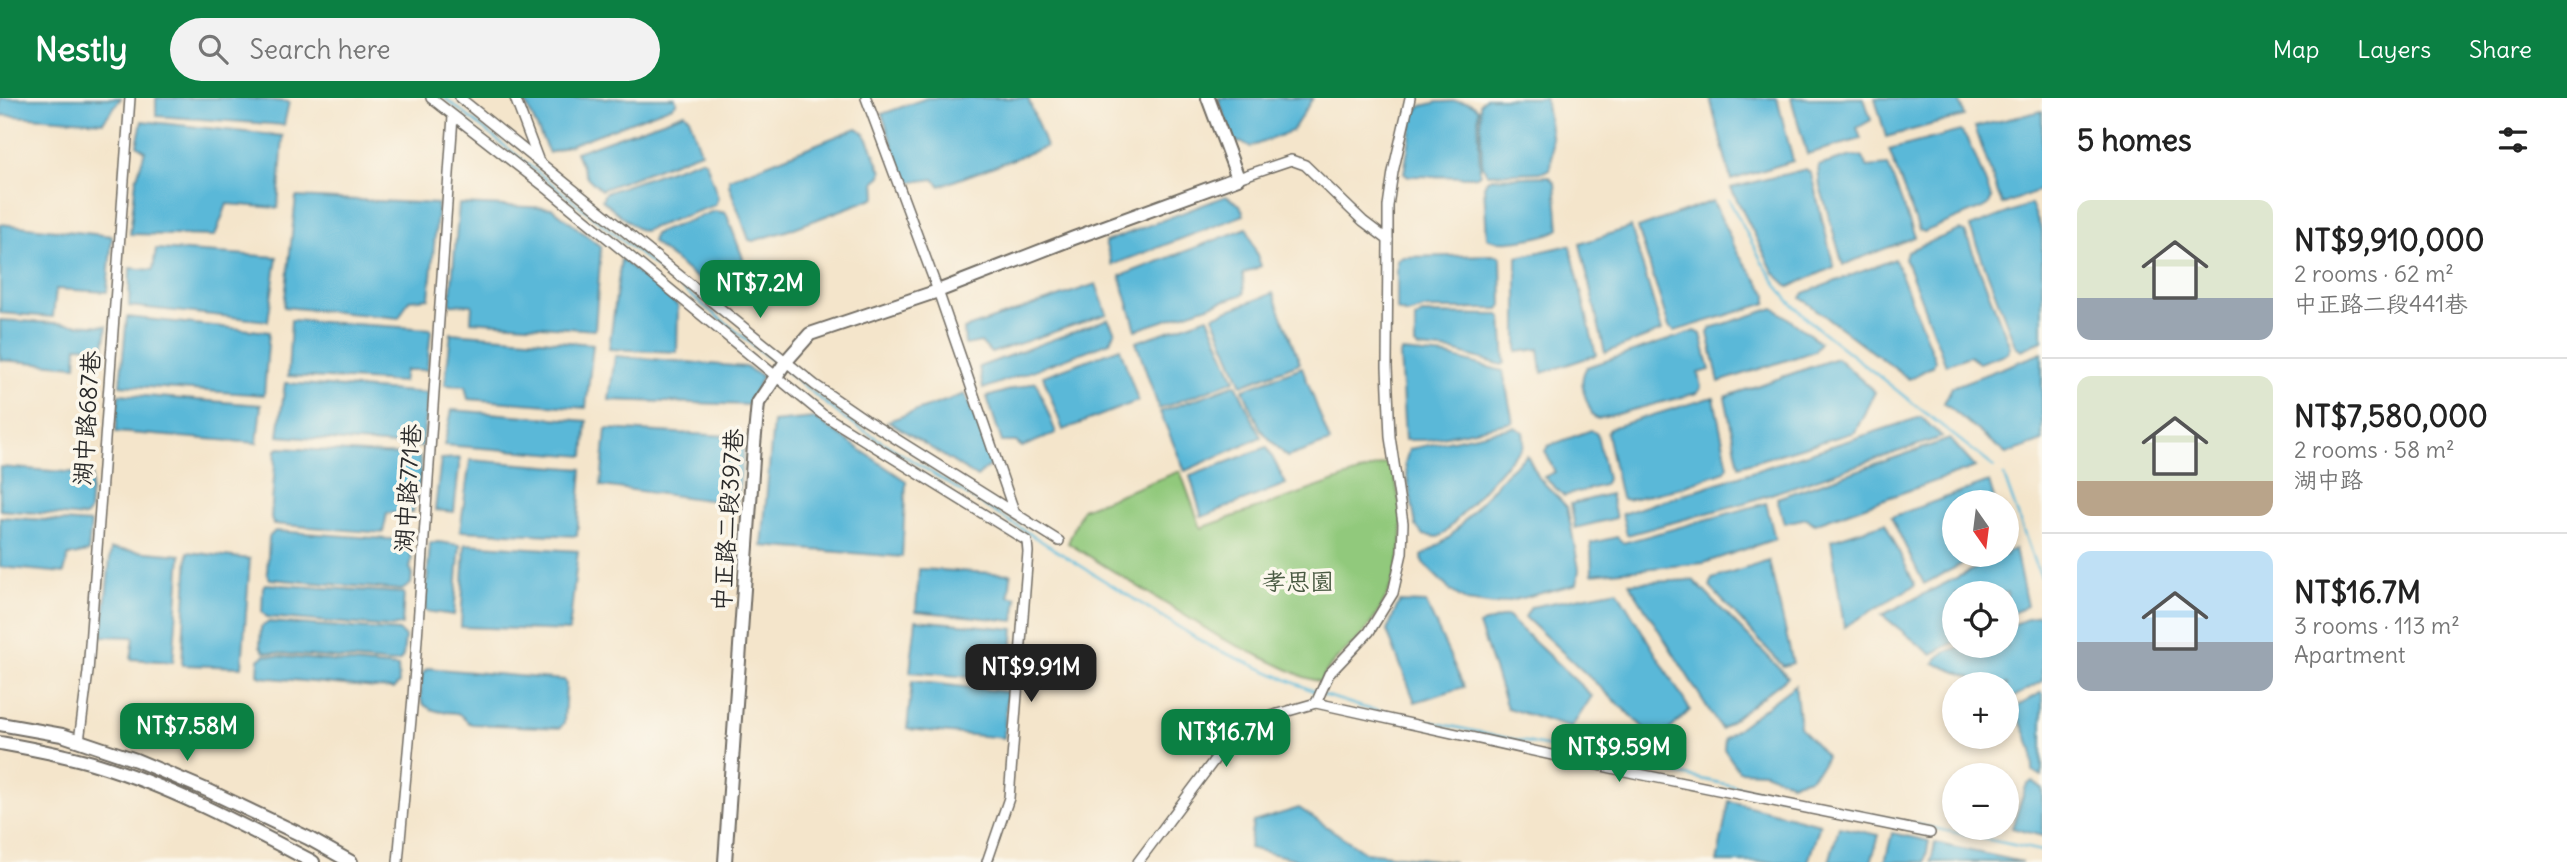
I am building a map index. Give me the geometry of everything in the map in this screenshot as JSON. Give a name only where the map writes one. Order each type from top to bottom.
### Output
[{"type":"street","name":"湖中路687巷","points":[[79,741],[88,672],[130,98]]},
{"type":"street","points":[[431,98],[549,190],[822,414],[1027,541],[1009,798],[988,862]]},
{"type":"street","points":[[460,98],[815,384],[866,421],[1059,541]]},
{"type":"street","points":[[515,98],[539,162]]},
{"type":"street","points":[[866,98],[938,291],[1014,511]]},
{"type":"street","points":[[1208,98],[1238,178],[1291,160],[1297,161],[1305,165],[1388,240]]},
{"type":"street","points":[[1317,702],[1329,674],[1368,632],[1393,593],[1402,553],[1404,523],[1390,437],[1387,367],[1388,206],[1410,98]]},
{"type":"street","name":"湖中路771巷","points":[[398,862],[414,683],[453,116]]},
{"type":"street","name":"中正路二段397巷","points":[[725,862],[758,403],[786,360],[810,334],[938,291],[1238,178]]},
{"type":"street","points":[[1138,862],[1230,739],[1257,720],[1317,702],[1634,773],[1930,833]]},
{"type":"street","points":[[0,724],[79,741],[106,750],[209,791],[352,862]]},
{"type":"street","points":[[0,743],[99,765],[216,812],[313,862]]},
{"type":"street","points":[[99,765],[106,750]]},
{"type":"green space","name":"孝思園","points":[[1392,461],[1402,520],[1401,549],[1394,578],[1375,618],[1361,637],[1329,668],[1321,682],[1304,677],[1223,639],[1068,543],[1082,509],[1180,471],[1201,528]]},
{"type":"water","points":[[0,98],[121,98],[103,122],[0,115]]},
{"type":"water","points":[[156,98],[241,98],[289,102],[284,125],[156,116]]},
{"type":"water","points":[[528,98],[675,98],[677,102],[673,106],[549,153],[526,104]]},
{"type":"water","points":[[927,98],[1028,98],[1046,147],[940,186],[934,179],[906,183],[882,114]]},
{"type":"water","points":[[1218,98],[1313,98],[1292,131],[1250,147],[1234,142]]},
{"type":"water","points":[[1486,98],[1545,98],[1552,143],[1550,169],[1543,172],[1488,174],[1482,166],[1480,103]]},
{"type":"water","points":[[1710,98],[1777,98],[1793,161],[1731,180]]},
{"type":"water","points":[[1791,98],[1864,98],[1871,120],[1857,128],[1861,139],[1807,154]]},
{"type":"water","points":[[1875,98],[1959,98],[1964,116],[1886,137]]},
{"type":"water","points":[[1438,102],[1465,102],[1478,109],[1480,173],[1477,177],[1408,176],[1404,173],[1414,112],[1422,106]]},
{"type":"water","points":[[2042,111],[2042,189],[2002,205],[1975,127]]},
{"type":"water","points":[[685,113],[689,117],[701,152],[601,190],[586,176],[576,152]]},
{"type":"water","points":[[142,121],[283,136],[278,208],[227,204],[215,236],[130,234],[136,180],[145,151],[137,145]]},
{"type":"water","points":[[857,128],[869,141],[882,171],[875,181],[876,197],[786,231],[749,240],[729,179]]},
{"type":"water","points":[[1960,131],[1969,141],[1992,199],[1987,206],[1924,232],[1919,230],[1889,150]]},
{"type":"water","points":[[1852,156],[1862,157],[1867,167],[1888,165],[1915,237],[1843,265],[1820,186],[1818,166]]},
{"type":"water","points":[[701,159],[706,162],[718,198],[715,205],[643,231],[602,200],[605,193]]},
{"type":"water","points":[[1806,169],[1811,174],[1834,267],[1789,287],[1774,273],[1731,188]]},
{"type":"water","points":[[1549,176],[1555,183],[1559,229],[1523,240],[1502,241],[1487,238],[1484,186],[1487,180]]},
{"type":"water","points":[[1226,196],[1240,205],[1244,215],[1112,265],[1105,242]]},
{"type":"water","points":[[296,197],[438,204],[429,298],[409,300],[399,318],[284,307]]},
{"type":"water","points":[[1713,201],[1738,254],[1767,294],[1767,303],[1675,331],[1669,327],[1638,228]]},
{"type":"water","points":[[459,204],[552,208],[601,247],[595,330],[471,321],[472,305],[450,304]]},
{"type":"water","points":[[2031,204],[2042,230],[2042,341],[2021,350],[2015,345],[1970,227]]},
{"type":"water","points":[[714,211],[726,213],[750,277],[725,297],[720,297],[652,242],[654,234]]},
{"type":"water","points":[[0,224],[112,236],[107,292],[56,289],[53,317],[0,313]]},
{"type":"water","points":[[1631,227],[1662,331],[1605,353],[1580,244]]},
{"type":"water","points":[[1247,228],[1261,266],[1243,274],[1244,294],[1136,330],[1120,276]]},
{"type":"water","points":[[1960,230],[1965,232],[2010,347],[2007,353],[1979,363],[1969,356],[1946,365],[1905,258],[1907,251]]},
{"type":"water","points":[[1570,245],[1596,355],[1542,373],[1539,349],[1517,352],[1517,257]]},
{"type":"water","points":[[156,249],[277,257],[268,321],[129,306],[130,268],[153,270]]},
{"type":"water","points":[[1497,255],[1501,258],[1502,305],[1499,309],[1424,309],[1407,314],[1397,310],[1397,260],[1403,257]]},
{"type":"water","points":[[621,259],[678,306],[677,352],[609,349]]},
{"type":"water","points":[[1895,259],[1935,360],[1933,366],[1909,379],[1801,298],[1804,293]]},
{"type":"water","points":[[1096,284],[1107,314],[991,353],[981,342],[965,345],[964,329]]},
{"type":"water","points":[[1273,293],[1300,363],[1242,385],[1213,316]]},
{"type":"water","points":[[1774,308],[1820,342],[1815,351],[1719,382],[1708,333],[1711,328]]},
{"type":"water","points":[[1422,314],[1499,315],[1502,318],[1505,363],[1502,365],[1453,351],[1418,348],[1415,345],[1415,319]]},
{"type":"water","points":[[127,317],[269,332],[264,395],[120,385]]},
{"type":"water","points":[[1208,317],[1235,380],[1159,409],[1136,342]]},
{"type":"water","points":[[1108,319],[1115,332],[1110,342],[983,389],[979,367]]},
{"type":"water","points":[[0,320],[107,326],[104,347],[77,346],[76,366],[0,360]]},
{"type":"water","points":[[291,320],[431,329],[427,370],[405,370],[403,382],[288,376]]},
{"type":"water","points":[[1695,331],[1701,334],[1710,370],[1698,373],[1701,388],[1697,393],[1598,419],[1593,416],[1582,385],[1587,367]]},
{"type":"water","points":[[451,333],[593,344],[586,408],[468,399],[465,386],[445,385]]},
{"type":"water","points":[[1120,348],[1138,401],[1063,430],[1043,376]]},
{"type":"water","points":[[1402,352],[1447,356],[1503,371],[1513,422],[1427,440],[1405,440]]},
{"type":"water","points":[[2042,353],[2042,441],[2006,454],[1944,403],[1952,387]]},
{"type":"water","points":[[615,356],[745,367],[762,376],[749,405],[609,400]]},
{"type":"water","points":[[1837,358],[1875,392],[1855,432],[1739,466],[1725,397]]},
{"type":"water","points":[[1302,367],[1330,442],[1287,457],[1261,430],[1243,389]]},
{"type":"water","points":[[1036,382],[1056,433],[1022,447],[1016,442],[1002,442],[987,397]]},
{"type":"water","points":[[285,383],[428,393],[422,447],[278,436]]},
{"type":"water","points":[[1236,384],[1261,437],[1185,471],[1160,412]]},
{"type":"water","points":[[119,394],[261,405],[257,443],[116,432]]},
{"type":"water","points":[[965,394],[993,462],[977,477],[888,421]]},
{"type":"water","points":[[1714,398],[1728,466],[1725,471],[1672,490],[1627,500],[1621,498],[1607,433],[1610,428]]},
{"type":"water","points":[[452,410],[587,421],[584,456],[444,445]]},
{"type":"water","points":[[1921,417],[1942,437],[1744,503],[1627,535],[1622,514]]},
{"type":"water","points":[[814,418],[906,481],[902,557],[762,546],[773,422]]},
{"type":"water","points":[[1515,427],[1523,432],[1522,448],[1445,533],[1438,537],[1423,535],[1416,526],[1405,464],[1409,449]]},
{"type":"water","points":[[606,429],[745,437],[737,504],[601,486]]},
{"type":"water","points":[[1591,430],[1597,434],[1607,479],[1604,485],[1564,496],[1544,477],[1555,472],[1545,451],[1548,446]]},
{"type":"water","points":[[1950,439],[1975,467],[1814,524],[1807,518],[1784,523],[1777,498]]},
{"type":"water","points":[[1267,447],[1286,484],[1202,517],[1190,476]]},
{"type":"water","points":[[280,448],[419,456],[421,477],[412,513],[387,513],[383,533],[273,524],[271,518],[276,450]]},
{"type":"water","points":[[1527,455],[1539,478],[1567,507],[1579,569],[1577,584],[1494,605],[1467,601],[1451,591],[1423,563],[1422,556],[1450,537],[1506,473]]},
{"type":"water","points":[[460,458],[454,512],[435,510],[441,459]]},
{"type":"water","points":[[470,460],[582,469],[577,536],[460,531]]},
{"type":"water","points":[[0,467],[92,474],[89,512],[85,517],[0,510]]},
{"type":"water","points":[[1989,482],[1991,490],[1967,490]]},
{"type":"water","points":[[1610,494],[1616,518],[1575,528],[1571,504]]},
{"type":"water","points":[[1942,499],[1942,567],[1956,567],[1924,584],[1891,517]]},
{"type":"water","points":[[1766,503],[1775,539],[1704,563],[1592,574],[1591,543],[1617,537],[1623,543]]},
{"type":"water","points":[[0,517],[91,523],[88,552],[68,556],[64,573],[0,567]]},
{"type":"water","points":[[1885,523],[1915,585],[1844,627],[1831,540]]},
{"type":"water","points":[[275,531],[402,540],[411,556],[411,584],[402,590],[270,579],[267,574],[269,537]]},
{"type":"water","points":[[430,543],[460,545],[454,615],[425,611]]},
{"type":"water","points":[[465,544],[578,551],[569,631],[461,627]]},
{"type":"water","points":[[111,549],[181,555],[173,662],[131,659],[134,637],[102,636]]},
{"type":"water","points":[[188,552],[250,559],[242,667],[182,665]]},
{"type":"water","points":[[1769,561],[1793,663],[1783,666],[1710,587],[1712,579]]},
{"type":"water","points":[[1978,567],[2019,567],[2027,606],[2019,610],[2019,581],[1950,581]]},
{"type":"water","points":[[919,569],[1011,574],[1009,596],[1017,598],[1014,621],[916,611]]},
{"type":"water","points":[[1693,580],[1788,677],[1721,729],[1629,583]]},
{"type":"water","points":[[265,584],[404,593],[402,625],[391,627],[267,617],[262,612]]},
{"type":"water","points":[[1942,585],[1942,648],[1931,654],[1882,615]]},
{"type":"water","points":[[1617,590],[1690,710],[1658,741],[1525,617],[1531,607]]},
{"type":"water","points":[[1399,602],[1426,603],[1464,687],[1415,702],[1387,631]]},
{"type":"water","points":[[2037,615],[2042,618],[2042,681],[2019,694],[2019,672],[1957,672],[1934,663],[1942,654],[1942,658],[2019,658],[2019,622]]},
{"type":"water","points":[[1507,616],[1592,696],[1571,728],[1507,708],[1479,625]]},
{"type":"water","points":[[916,620],[1014,629],[1009,680],[910,672]]},
{"type":"water","points":[[269,622],[399,631],[405,637],[403,656],[400,661],[392,663],[264,652],[260,646],[261,627]]},
{"type":"water","points":[[265,655],[398,667],[399,683],[394,689],[261,677],[258,674],[259,660]]},
{"type":"water","points":[[428,668],[564,680],[564,723],[560,728],[472,724],[459,714],[433,710],[423,704],[420,694],[422,674]]},
{"type":"water","points":[[912,681],[1007,692],[1004,738],[907,729]]},
{"type":"water","points":[[1795,685],[1800,727],[1826,756],[1822,765],[1810,778],[1791,783],[1764,772],[1739,771],[1724,749],[1725,738]]},
{"type":"water","points":[[2042,692],[2042,776],[2033,771],[2032,749],[2019,718],[2019,706]]},
{"type":"water","points":[[2032,781],[2042,789],[2042,836],[2019,830],[2019,807],[2026,786]]},
{"type":"water","points":[[1729,801],[1820,824],[1808,862],[1717,862]]},
{"type":"water","points":[[1299,808],[1365,852],[1454,862],[1307,862],[1249,848],[1253,822]]},
{"type":"water","points":[[1839,827],[1879,835],[1871,862],[1829,862]]},
{"type":"water","points":[[1892,833],[1929,841],[1925,862],[1885,862]]},
{"type":"water","points":[[1935,843],[2022,862],[1931,862]]},
{"type":"waterway","points":[[445,98],[778,365]]},
{"type":"waterway","points":[[1729,200],[1762,262],[1787,299],[1814,325],[1994,467]]},
{"type":"waterway","points":[[786,371],[844,418],[1209,646],[1318,693]]},
{"type":"waterway","points":[[2004,476],[2042,578]]},
{"type":"waterway","points":[[1324,695],[1365,708],[2042,851]]}]
